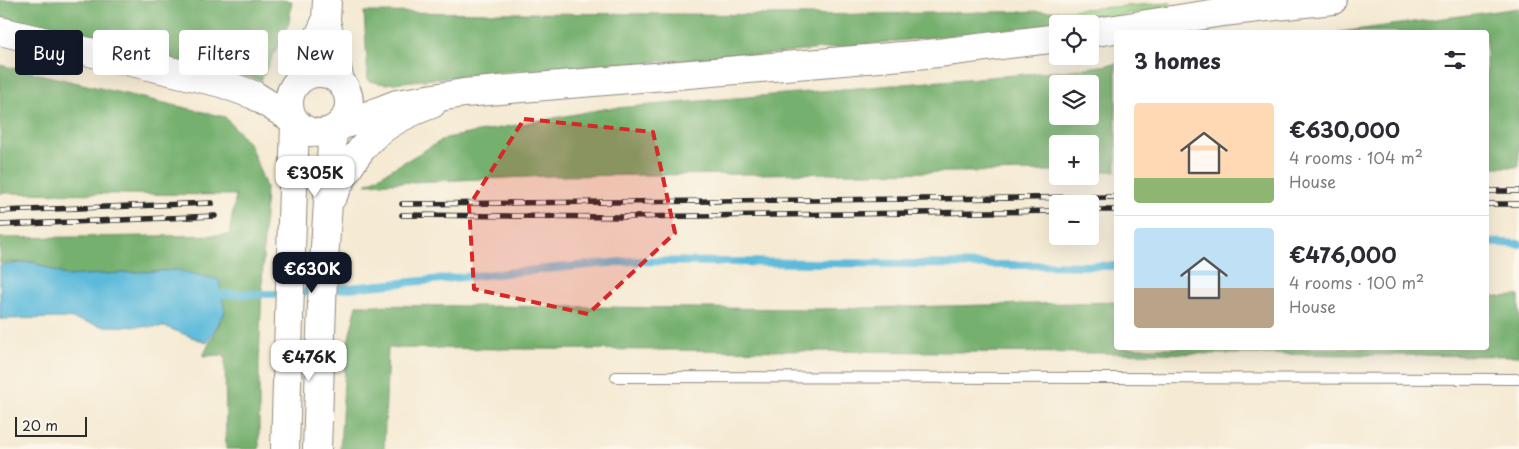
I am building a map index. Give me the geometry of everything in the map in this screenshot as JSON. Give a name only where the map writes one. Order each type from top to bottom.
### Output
[{"type":"main road","points":[[1099,32],[1223,12],[1333,0]]},
{"type":"main road","points":[[327,12],[288,100],[290,114],[295,121],[302,128],[317,134],[335,129],[397,104],[464,93],[938,53],[1049,39]]},
{"type":"main road","points":[[327,12],[340,81]]},
{"type":"main road","points":[[0,31],[221,83],[254,95],[295,121]]},
{"type":"main road","points":[[298,81],[314,73],[332,75],[340,81],[350,99],[345,119],[335,129],[327,208],[321,311],[317,449]]},
{"type":"main road","points":[[327,208],[353,158],[374,134],[406,114],[464,93]]},
{"type":"main road","points":[[285,449],[292,272],[295,121]]},
{"type":"lane","points":[[616,377],[1519,378]]},
{"type":"highlighted area","points":[[524,119],[653,132],[675,233],[588,314],[474,289],[469,206]]},
{"type":"green space","points":[[0,0],[292,1],[289,23],[286,30],[278,30],[278,45],[268,66],[268,30],[179,30],[179,61],[169,59],[169,30],[93,30],[93,41],[83,39],[83,30],[44,30],[0,20]]},
{"type":"green space","points":[[1171,3],[1169,7],[1099,19],[1099,15],[1054,15],[1051,11]]},
{"type":"green space","points":[[1519,8],[1519,167],[1489,167],[1489,30],[1355,30]]},
{"type":"green space","points":[[1051,11],[1054,15],[1049,15],[1049,25],[764,55],[499,72],[385,84],[368,81],[364,12],[812,15]]},
{"type":"green space","points":[[1114,64],[1114,171],[1099,171],[1099,135],[1049,135],[1049,171],[550,176],[366,184],[446,138],[603,109],[1062,71]]},
{"type":"green space","points":[[0,65],[15,68],[15,75],[43,75],[225,117],[250,145],[266,187],[259,362],[259,449],[226,449],[225,355],[203,356],[225,312],[177,270],[67,276],[32,262],[0,263],[0,238],[229,235],[236,195],[0,193]]},
{"type":"green space","points":[[239,75],[263,75],[261,80]]},
{"type":"green space","points":[[1519,296],[1519,356],[388,348],[384,449],[340,449],[346,350],[357,305],[818,309],[1114,302],[1114,350],[1489,350],[1489,297]]},
{"type":"water","points":[[32,262],[67,276],[177,270],[219,280],[225,312],[207,343],[166,327],[103,326],[68,318],[0,319],[0,265]]},
{"type":"waterway","points":[[1489,242],[1519,244]]},
{"type":"waterway","points":[[212,294],[286,294],[631,261],[1114,266]]},
{"type":"railway","points":[[1489,191],[1519,191]]},
{"type":"railway","points":[[402,204],[1114,197]]},
{"type":"railway","points":[[0,211],[212,203]]},
{"type":"railway","points":[[1489,204],[1519,204]]},
{"type":"railway","points":[[1099,210],[1114,210]]},
{"type":"railway","points":[[402,215],[625,217],[1049,211]]},
{"type":"railway","points":[[0,225],[215,216]]}]
